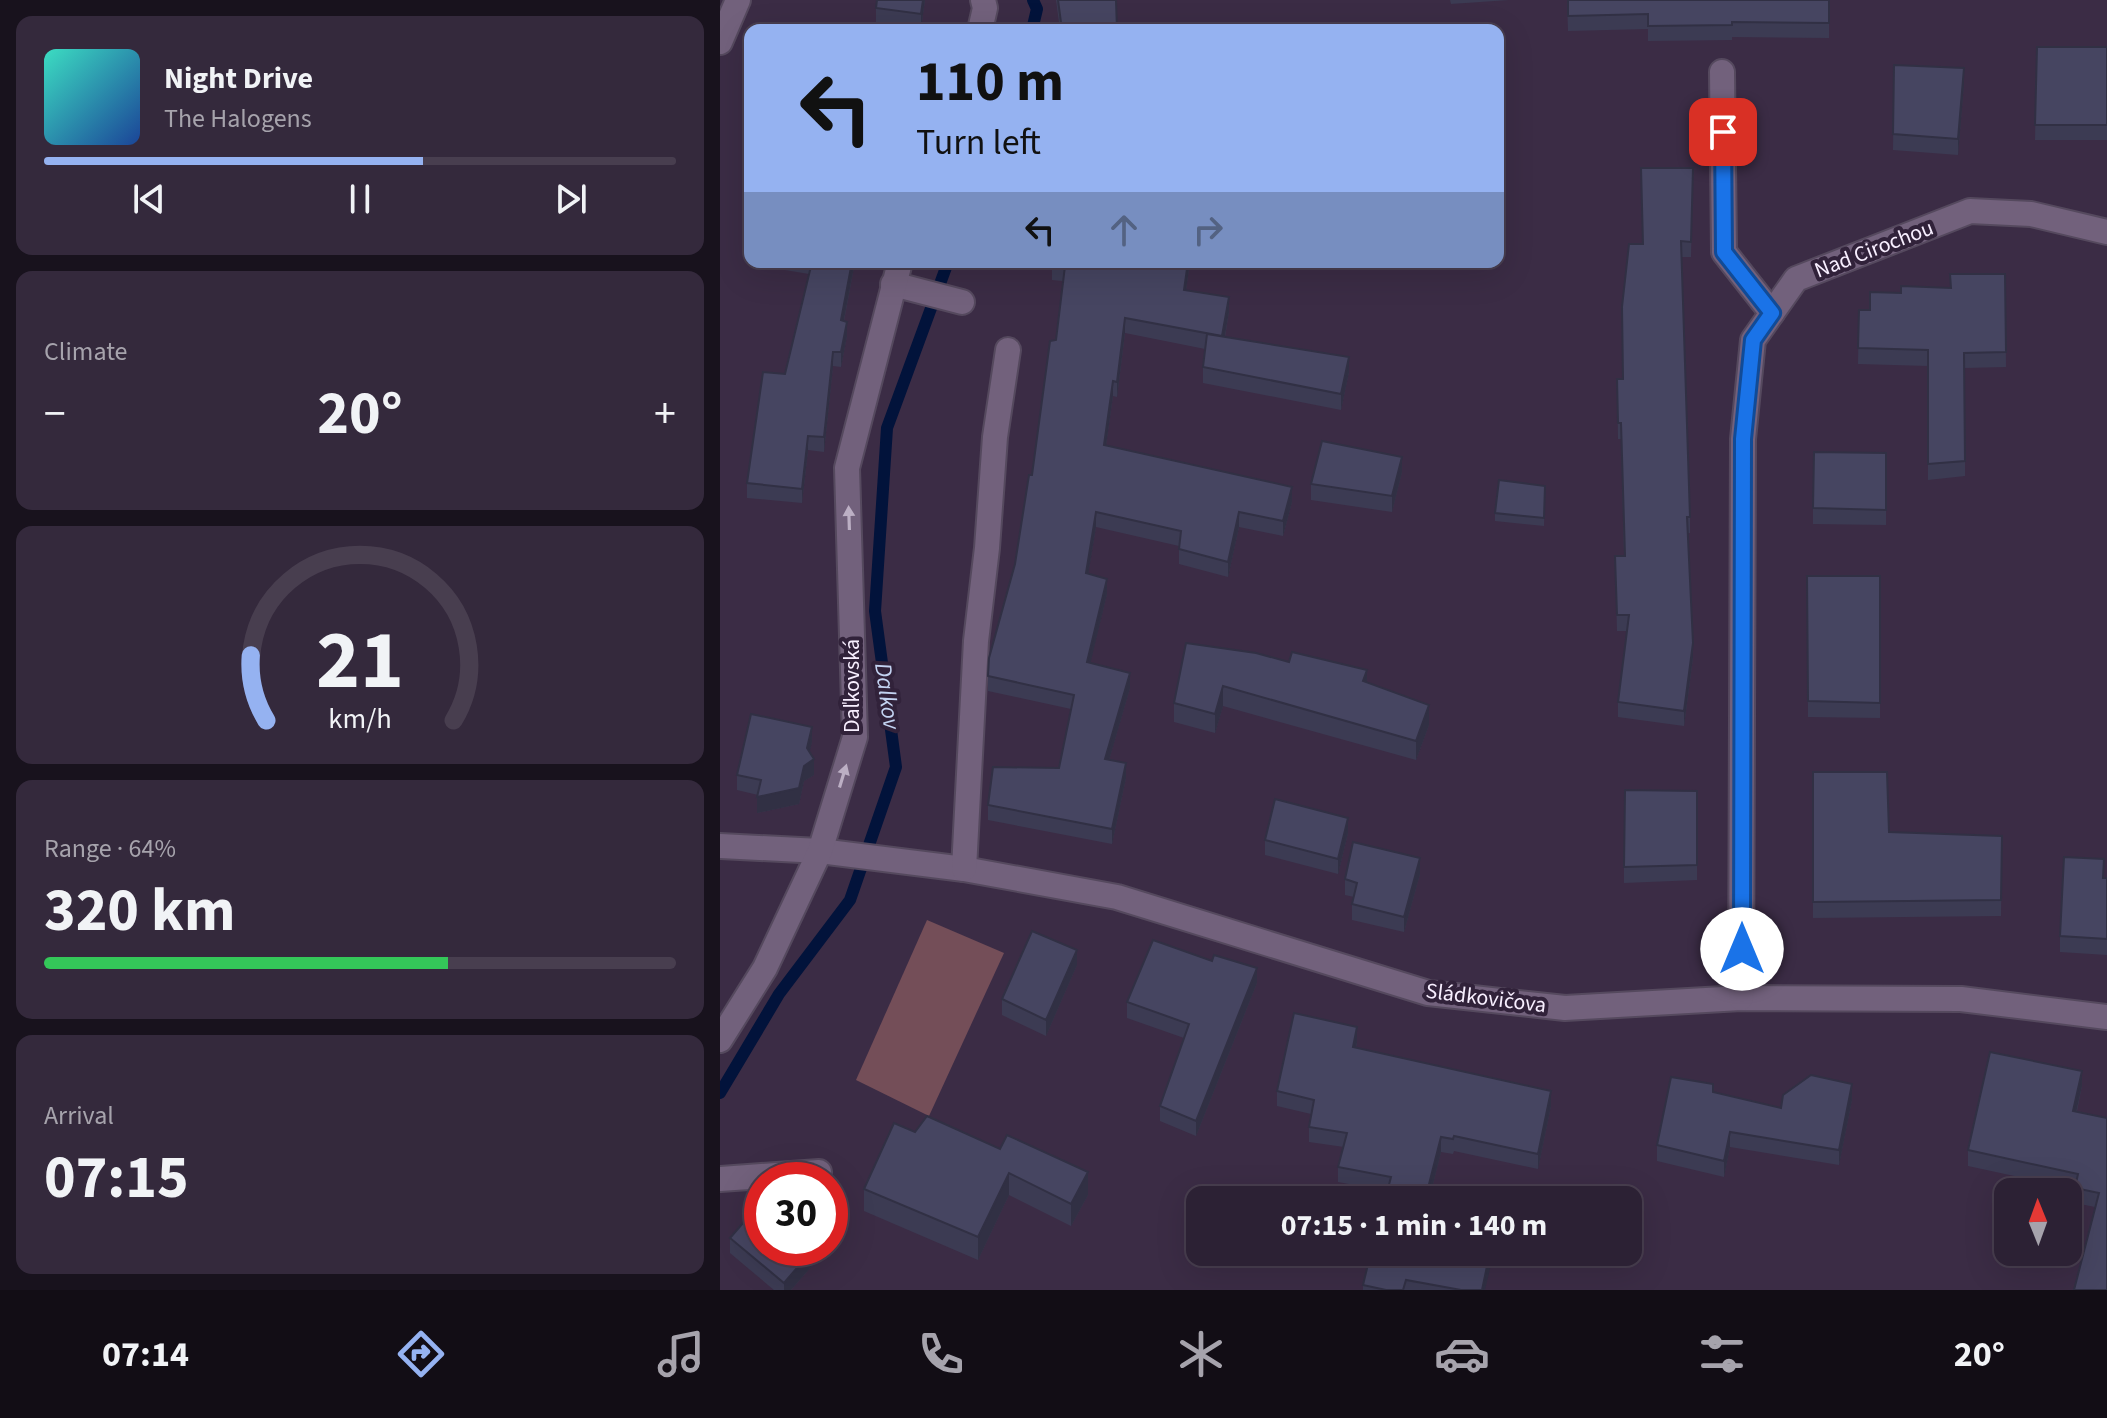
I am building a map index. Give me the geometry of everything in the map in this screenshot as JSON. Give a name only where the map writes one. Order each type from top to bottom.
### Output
[{"type":"street","points":[[720,42],[738,0]]},
{"type":"street","points":[[981,24],[985,8],[983,0]]},
{"type":"street","points":[[1722,72],[1724,252],[1772,313]]},
{"type":"street","name":"Nad Cirochou","points":[[1741,998],[1743,439],[1753,340],[1796,279],[1970,211],[2031,214],[2107,232]]},
{"type":"street","points":[[896,273],[917,289],[962,302]]},
{"type":"street","name":"Daľkovská","points":[[720,1040],[831,852],[855,737],[847,468],[896,273]]},
{"type":"street","points":[[964,869],[976,641],[995,437],[1008,350]]},
{"type":"street","points":[[720,846],[831,852]]},
{"type":"street","name":"Sládkovičova","points":[[831,852],[964,869],[1117,897],[1428,993],[1565,1008],[1741,998],[1961,999],[2107,1017]]},
{"type":"street","points":[[720,1179],[744,1177]]},
{"type":"shaded area","points":[[927,920],[1004,953],[929,1116],[856,1080]]},
{"type":"building","points":[[877,0],[923,0],[921,14],[876,8]]},
{"type":"building","points":[[1058,0],[1116,0],[1117,24],[1061,24]]},
{"type":"building","points":[[1568,0],[1829,0],[1829,23],[1732,22],[1732,25],[1648,26],[1648,14],[1568,16]]},
{"type":"building","points":[[2037,47],[2107,47],[2107,125],[2035,125]]},
{"type":"building","points":[[1894,65],[1964,68],[1958,139],[1893,134]]},
{"type":"building","points":[[1641,168],[1693,168],[1691,242],[1681,241],[1693,643],[1684,711],[1618,702],[1629,615],[1617,615],[1615,556],[1625,556],[1617,379],[1623,379],[1622,307],[1629,244],[1643,244]]},
{"type":"building","points":[[811,268],[851,268],[841,320],[847,322],[841,352],[833,352],[824,437],[808,436],[802,489],[747,483],[763,372],[785,374]]},
{"type":"building","points":[[1065,268],[1187,268],[1184,290],[1229,297],[1222,336],[1125,318],[1117,382],[1113,381],[1104,445],[1292,487],[1283,521],[1239,512],[1228,562],[1179,549],[1181,531],[1096,512],[1086,573],[1107,579],[1087,662],[1130,673],[1105,759],[1126,763],[1112,829],[988,805],[993,767],[1059,768],[1074,695],[988,676],[989,658],[1015,564],[1029,475],[1032,475],[1050,341],[1056,340]]},
{"type":"building","points":[[1950,274],[2005,274],[2006,352],[1964,353],[1965,461],[1928,464],[1928,350],[1858,348],[1859,310],[1870,310],[1870,292],[1901,293],[1901,286],[1951,288]]},
{"type":"building","points":[[1207,334],[1349,357],[1341,394],[1203,367]]},
{"type":"building","points":[[1322,441],[1402,457],[1392,496],[1311,484]]},
{"type":"building","points":[[1814,452],[1886,453],[1886,510],[1813,508]]},
{"type":"building","points":[[1499,480],[1545,486],[1544,518],[1495,513]]},
{"type":"building","points":[[1807,576],[1880,576],[1880,703],[1808,701]]},
{"type":"building","points":[[1186,643],[1256,653],[1289,662],[1292,652],[1367,670],[1363,681],[1429,705],[1416,741],[1223,686],[1215,714],[1174,703]]},
{"type":"building","points":[[751,714],[812,727],[807,748],[814,759],[804,766],[799,788],[757,797],[761,780],[737,775]]},
{"type":"building","points":[[1813,772],[1887,772],[1889,832],[2002,836],[2001,900],[1813,902]]},
{"type":"building","points":[[1625,790],[1697,791],[1697,865],[1624,867]]},
{"type":"building","points":[[1275,799],[1348,818],[1338,859],[1265,840]]},
{"type":"building","points":[[1353,842],[1420,858],[1404,917],[1352,904],[1357,883],[1345,879]]},
{"type":"building","points":[[2064,857],[2104,859],[2107,939],[2060,936]]},
{"type":"building","points":[[1032,931],[1077,950],[1046,1020],[1002,999]]},
{"type":"building","points":[[1153,940],[1212,961],[1214,955],[1257,968],[1196,1121],[1160,1106],[1189,1024],[1127,1002]]},
{"type":"building","points":[[1294,1013],[1357,1027],[1353,1047],[1551,1091],[1538,1154],[1454,1136],[1453,1139],[1441,1137],[1429,1186],[1389,1186],[1391,1177],[1338,1167],[1347,1133],[1309,1127],[1314,1100],[1277,1091]]},
{"type":"building","points":[[1990,1052],[2082,1071],[2073,1111],[2107,1118],[2107,1290],[2074,1290],[2099,1193],[2082,1189],[2082,1178],[2077,1178],[2078,1174],[1968,1150]]},
{"type":"building","points":[[1811,1075],[1852,1084],[1839,1150],[1730,1132],[1724,1161],[1657,1145],[1671,1077],[1713,1084],[1713,1092],[1781,1108],[1783,1095]]},
{"type":"building","points":[[927,1116],[1000,1149],[1007,1135],[1088,1172],[1071,1204],[1009,1173],[978,1237],[864,1189],[894,1123],[915,1132]]},
{"type":"building","points":[[744,1222],[744,1250],[730,1238]]},
{"type":"building","points":[[764,1266],[799,1266],[784,1283]]},
{"type":"building","points":[[1368,1266],[1487,1266],[1482,1290],[1461,1290],[1406,1280],[1403,1290],[1363,1285]]},
{"type":"waterway","name":"Dalkov","points":[[1033,0],[1037,9],[1033,24]]},
{"type":"waterway","name":"Dalkov","points":[[720,1093],[779,994],[850,900],[896,767],[875,611],[887,428],[946,268]]},
{"type":"route","points":[[1723,132],[1724,252],[1772,313],[1753,340],[1743,439],[1742,949]]}]
